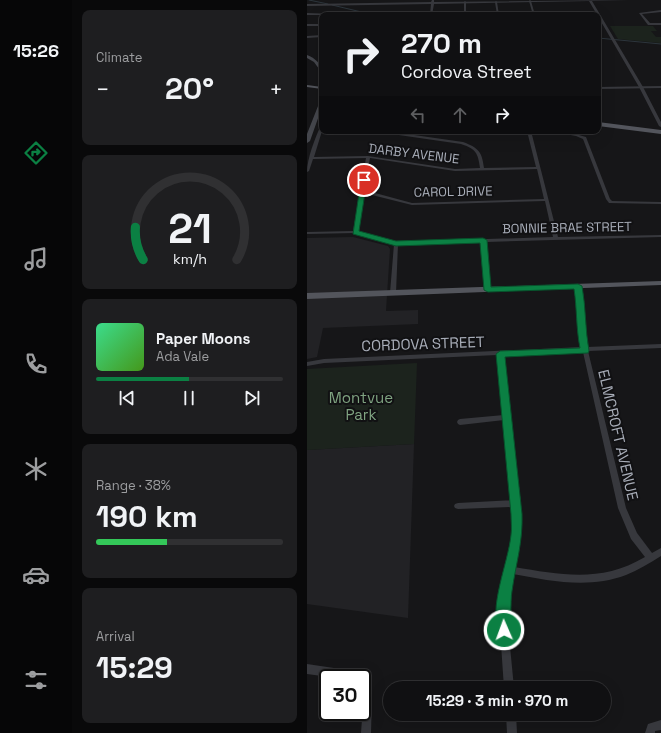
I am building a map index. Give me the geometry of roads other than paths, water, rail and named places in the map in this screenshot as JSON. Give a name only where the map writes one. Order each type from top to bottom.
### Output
[{"type":"main road","points":[[307,52],[319,61]]},
{"type":"main road","points":[[307,56],[315,61],[319,67]]},
{"type":"main road","points":[[307,85],[319,87]]},
{"type":"main road","points":[[307,141],[319,109]]},
{"type":"main road","points":[[601,122],[661,131]]},
{"type":"main road","points":[[307,296],[661,283]]},
{"type":"street","points":[[590,0],[597,12]]},
{"type":"street","points":[[307,5],[432,1],[496,2],[628,0]]},
{"type":"street","points":[[431,12],[432,1]]},
{"type":"street","points":[[530,1],[533,12]]},
{"type":"street","points":[[465,2],[465,12]]},
{"type":"street","points":[[496,2],[498,12]]},
{"type":"street","points":[[661,11],[641,12],[649,24],[661,24]]},
{"type":"street","points":[[307,14],[319,14]]},
{"type":"street","points":[[601,19],[641,87],[661,126]]},
{"type":"street","points":[[307,25],[319,25]]},
{"type":"street","points":[[307,36],[319,36]]},
{"type":"street","points":[[601,88],[661,87]]},
{"type":"street","points":[[307,171],[319,134]]},
{"type":"street","points":[[399,134],[462,143],[475,147],[481,156],[482,169]]},
{"type":"street","points":[[530,134],[556,238]]},
{"type":"street","points":[[569,134],[585,138],[608,199],[611,202],[661,203]]},
{"type":"street","points":[[355,232],[368,157]]},
{"type":"street","name":"DARBY AVENUE","points":[[311,158],[368,157],[437,168],[539,168]]},
{"type":"street","name":"CAROL DRIVE","points":[[362,191],[412,204],[546,200]]},
{"type":"street","name":"BONNIE BRAE STREET","points":[[307,233],[355,232],[396,243],[661,236]]},
{"type":"street","points":[[483,240],[488,290]]},
{"type":"street","points":[[393,293],[396,243]]},
{"type":"street","name":"ELMCROFT AVENUE","points":[[578,286],[581,332],[622,508],[634,536],[651,558]]},
{"type":"street","name":"CORDOVA STREET","points":[[307,364],[324,361],[585,351],[661,346]]},
{"type":"street","points":[[500,354],[517,502],[517,535],[511,570],[505,591],[503,615],[508,681]]},
{"type":"street","points":[[460,422],[507,417]]},
{"type":"street","points":[[457,506],[517,502]]},
{"type":"street","points":[[511,570],[562,578],[594,579],[621,573],[661,552]]},
{"type":"street","points":[[307,668],[319,670]]},
{"type":"street","points":[[366,733],[367,721]]},
{"type":"street","points":[[511,721],[512,733]]},
{"type":"waterway","points":[[309,0],[328,4]]},
{"type":"waterway","points":[[332,5],[361,12]]},
{"type":"waterway","points":[[601,38],[661,44]]},
{"type":"park label","name":"Montvue Park","points":[[361,406]]}]
